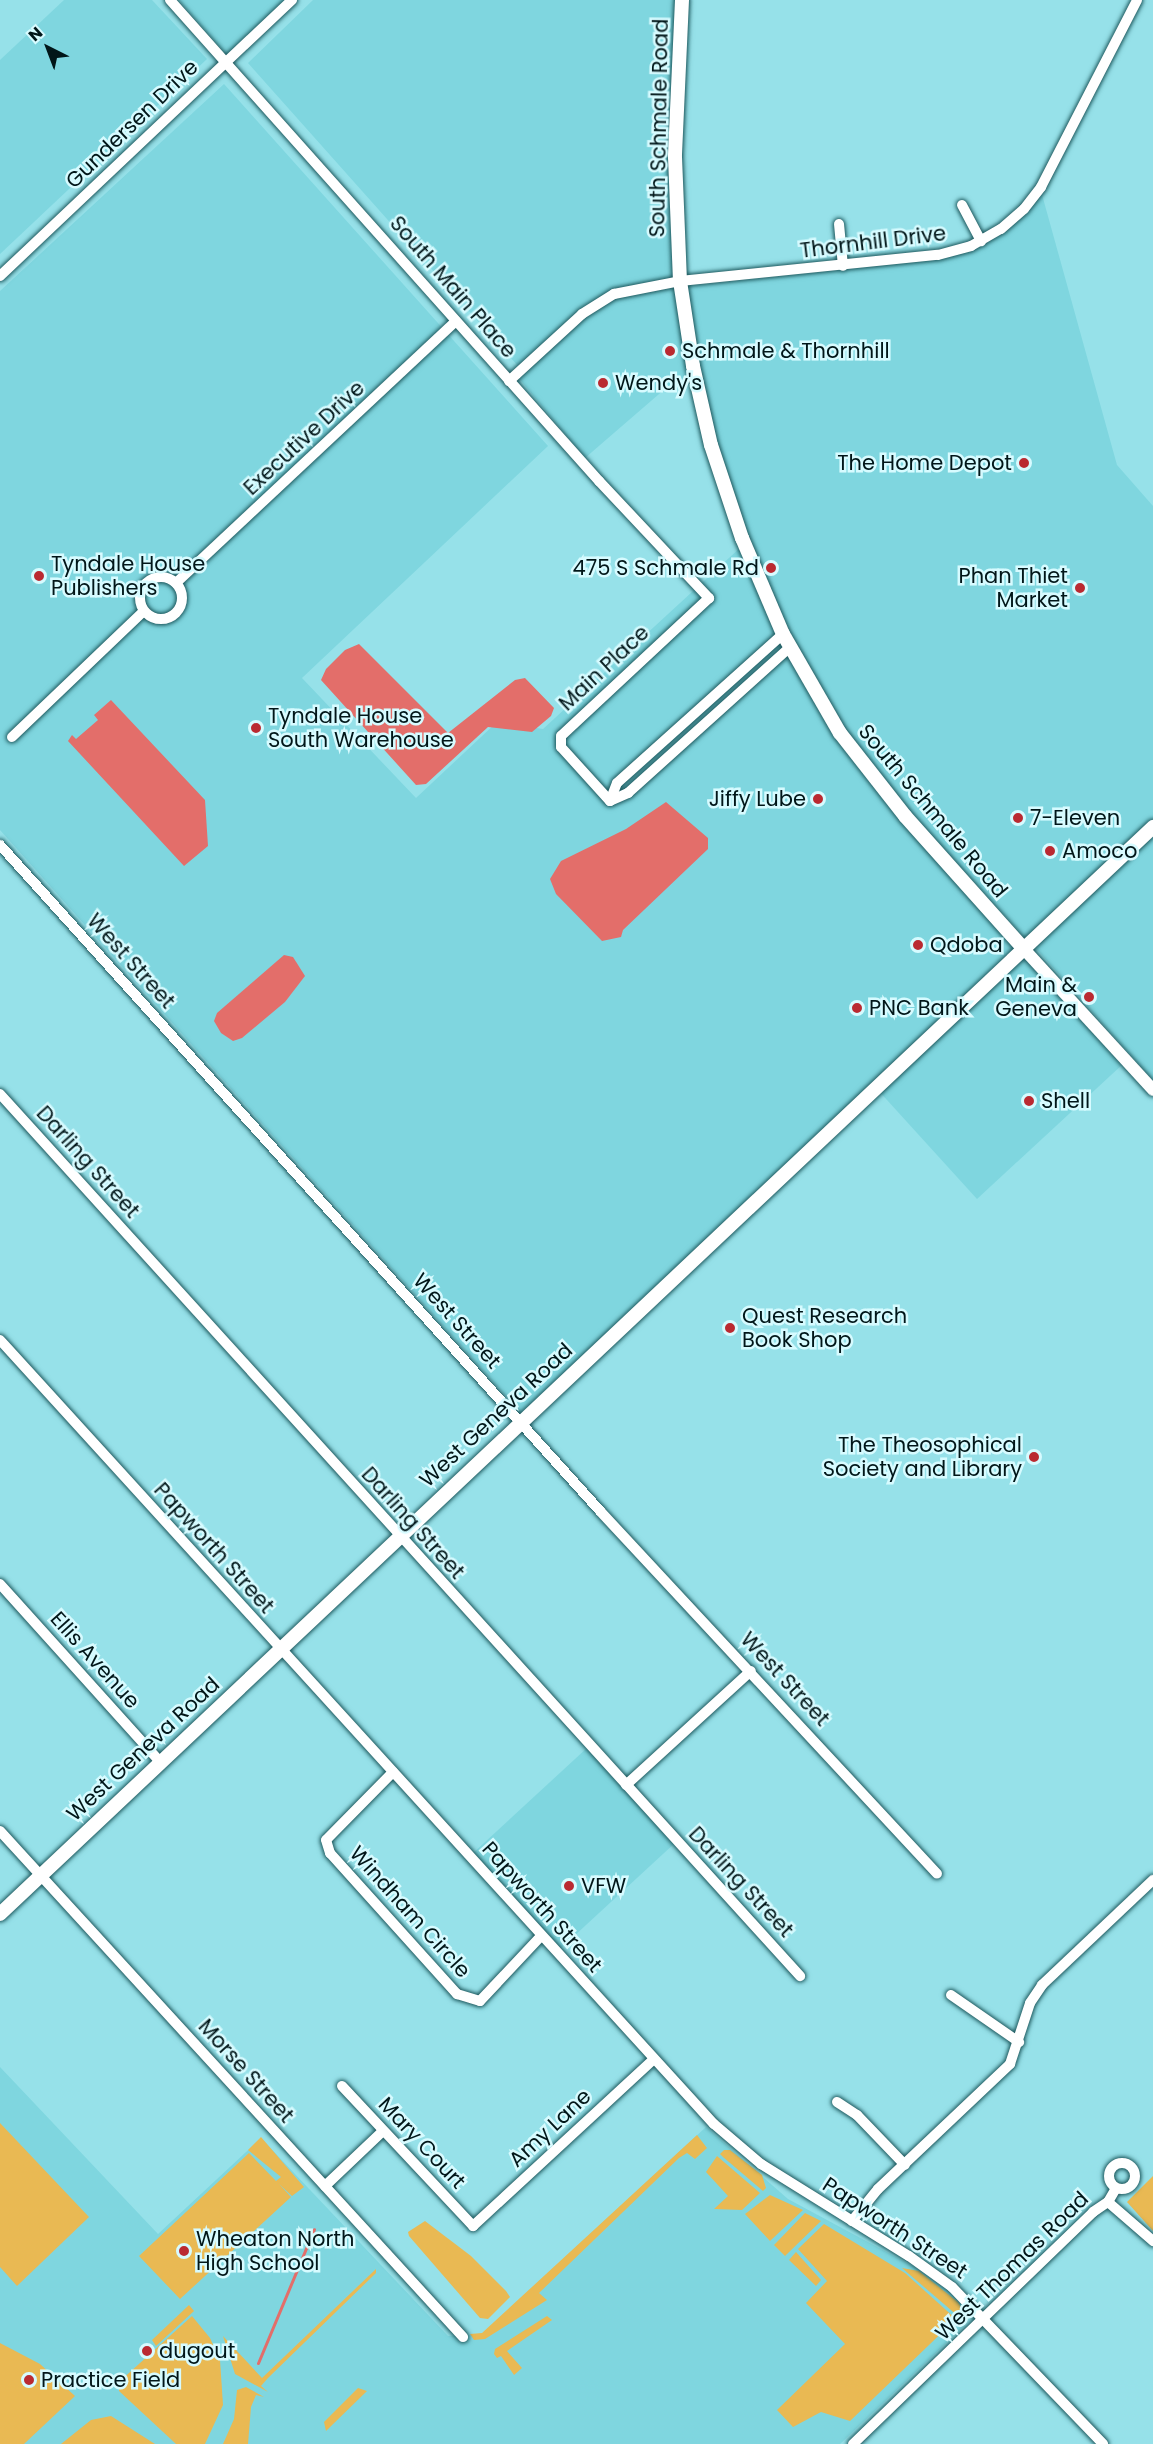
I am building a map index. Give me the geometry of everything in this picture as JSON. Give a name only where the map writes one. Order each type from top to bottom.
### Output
[{"type":"main road","name":"South Schmale Road","points":[[682,0],[674,178],[680,281],[693,366],[711,446],[742,538],[787,640],[840,732],[866,768],[1024,949]]},
{"type":"main road","name":"West Geneva Road","points":[[0,1914],[1153,826]]},
{"type":"street","name":"South Main Place","points":[[170,0],[509,381],[709,598]]},
{"type":"street","name":"Gundersen Drive","points":[[0,276],[292,0]]},
{"type":"street","name":"Thornhill Drive","points":[[509,381],[600,300],[626,290],[680,281],[938,255],[981,241],[1012,221],[1041,187],[1137,0]]},
{"type":"street","points":[[962,206],[981,241]]},
{"type":"street","points":[[839,224],[843,266]]},
{"type":"street","name":"Executive Drive","points":[[176,583],[456,321]]},
{"type":"street","points":[[164,577],[176,583],[182,602],[175,614],[156,618],[144,611],[140,598],[150,580],[164,577]]},
{"type":"street","name":"Main Place","points":[[610,801],[561,747],[561,736],[709,598]]},
{"type":"street","points":[[12,737],[144,611]]},
{"type":"street","points":[[610,801],[617,783],[787,640]]},
{"type":"street","points":[[610,801],[628,793],[787,640]]},
{"type":"street","name":"West Street","points":[[0,845],[522,1420],[600,1511],[751,1671],[937,1874]]},
{"type":"street","points":[[1024,949],[1153,1090]]},
{"type":"street","name":"Darling Street","points":[[0,1094],[800,1976]]},
{"type":"street","name":"Papworth Street","points":[[0,1340],[541,1936],[731,2140],[768,2169],[930,2269],[985,2318],[1103,2444]]},
{"type":"street","name":"Ellis Avenue","points":[[0,1584],[160,1762]]},
{"type":"street","points":[[626,1785],[751,1671]]},
{"type":"street","name":"Windham Circle","points":[[393,1772],[326,1840],[330,1852],[441,1977],[465,1999],[480,2001],[541,1936]]},
{"type":"street","name":"Morse Street","points":[[0,1831],[463,2337]]},
{"type":"street","points":[[852,2221],[904,2164],[1001,2073],[1019,2042],[1030,2003],[1042,1985],[1153,1880]]},
{"type":"street","points":[[951,1995],[1019,2042]]},
{"type":"street","name":"Amy Lane","points":[[473,2226],[654,2059]]},
{"type":"street","name":"Mary Court","points":[[342,2086],[473,2226]]},
{"type":"street","points":[[837,2102],[857,2115],[904,2164]]},
{"type":"street","points":[[325,2186],[383,2130]]},
{"type":"street","name":"West Thomas Road","points":[[858,2442],[1093,2212],[1108,2202],[1116,2188]]},
{"type":"street","points":[[1108,2202],[1153,2241]]},
{"type":"shaded area","points":[[64,0],[152,0],[207,59],[0,254],[0,60]]},
{"type":"shaded area","points":[[179,0],[285,0],[228,56]]},
{"type":"shaded area","points":[[313,0],[678,0],[675,281],[614,291],[518,366],[248,63]]},
{"type":"shaded area","points":[[224,84],[548,446],[302,678],[416,798],[497,722],[543,729],[742,546],[833,729],[1014,948],[522,1414],[0,830],[0,291]]},
{"type":"shaded area","points":[[1041,191],[1117,465],[1153,506],[1153,822],[1027,940],[874,771],[832,710],[789,634],[747,537],[715,442],[682,287],[896,264],[980,245]]},
{"type":"shaded area","points":[[676,288],[693,379],[666,388],[585,458],[518,377],[588,313],[619,297]]},
{"type":"shaded area","points":[[359,644],[448,733],[515,680],[525,678],[554,708],[551,716],[532,732],[488,727],[426,784],[416,785],[321,680],[326,669],[345,650]]},
{"type":"shaded area","points":[[111,700],[205,800],[208,846],[184,866],[68,741],[72,735],[76,739],[98,720],[94,715]]},
{"type":"shaded area","points":[[666,802],[708,838],[708,849],[623,930],[621,937],[602,941],[556,894],[550,879],[561,861],[626,829]]},
{"type":"shaded area","points":[[1153,832],[1153,1080],[1033,945]]},
{"type":"shaded area","points":[[1026,952],[1123,1064],[977,1199],[877,1089]]},
{"type":"shaded area","points":[[284,955],[293,957],[305,976],[285,1002],[242,1038],[233,1041],[221,1033],[214,1021],[217,1013]]},
{"type":"shaded area","points":[[588,1747],[676,1842],[560,1949],[472,1854]]},
{"type":"shaded area","name":"Wheaton North High School","points":[[0,2067],[158,2234],[261,2138],[448,2336],[482,2334],[706,2127],[788,2199],[918,2269],[961,2301],[967,2313],[965,2325],[840,2444],[0,2444]]},
{"type":"shaded area","points":[[0,2123],[89,2217],[17,2286],[0,2267]]},
{"type":"shaded area","points":[[697,2135],[707,2148],[695,2159],[687,2153],[679,2158],[539,2293],[547,2300],[485,2339],[474,2340],[470,2334],[482,2333]]},
{"type":"shaded area","points":[[261,2137],[304,2187],[292,2196],[279,2184],[291,2197],[180,2299],[139,2256],[249,2153],[276,2181],[281,2177],[248,2150]]},
{"type":"shaded area","points":[[724,2150],[730,2150],[762,2175],[766,2188],[763,2191],[723,2157],[720,2154]]},
{"type":"shaded area","points":[[717,2156],[760,2193],[742,2210],[714,2209],[728,2196],[706,2172]]},
{"type":"shaded area","points":[[1153,2176],[1153,2231],[1127,2202]]},
{"type":"shaded area","points":[[770,2195],[803,2210],[770,2241],[745,2214]]},
{"type":"shaded area","points":[[805,2213],[821,2221],[785,2256],[774,2245]]},
{"type":"shaded area","points":[[425,2221],[471,2256],[510,2297],[488,2319],[480,2318],[409,2236],[408,2232]]},
{"type":"shaded area","points":[[824,2224],[905,2273],[956,2319],[850,2421],[821,2412],[793,2427],[777,2410],[845,2344],[806,2303],[827,2281],[798,2249]]},
{"type":"shaded area","points":[[796,2252],[821,2280],[816,2286],[789,2260]]},
{"type":"shaded area","points":[[902,2268],[919,2271],[958,2302],[964,2312],[959,2317]]},
{"type":"shaded area","points":[[376,2269],[376,2273],[268,2378],[261,2386],[268,2392],[235,2374],[223,2336],[262,2378]]},
{"type":"shaded area","points":[[189,2305],[194,2311],[156,2346],[152,2340]]},
{"type":"shaded area","points":[[192,2316],[210,2338],[220,2360],[223,2405],[205,2444],[176,2444],[119,2391],[119,2382]]},
{"type":"shaded area","points":[[547,2316],[552,2320],[507,2351],[522,2368],[514,2375],[501,2356],[497,2358],[494,2354],[495,2349]]},
{"type":"shaded area","name":"Practice Field","points":[[0,2343],[40,2364],[75,2396],[24,2444],[0,2444]]},
{"type":"shaded area","points":[[246,2387],[264,2397],[256,2395],[251,2407],[248,2444],[223,2444],[234,2419],[237,2390]]},
{"type":"shaded area","points":[[358,2388],[367,2391],[326,2431],[324,2422]]},
{"type":"shaded area","points":[[111,2416],[155,2444],[61,2444],[91,2420]]},
{"type":"waterway","points":[[258,2363],[314,2229]]},
{"type":"place","name":"Schmale & Thornhill","points":[[670,351]]},
{"type":"place","name":"Wendy's","points":[[603,383]]},
{"type":"place","name":"The Home Depot","points":[[1024,463]]},
{"type":"place","name":"475 S Schmale Rd","points":[[771,568]]},
{"type":"place","name":"Tyndale House Publishers","points":[[39,576]]},
{"type":"place","name":"Phan Thiet Market","points":[[1080,588]]},
{"type":"place","name":"Tyndale House South Warehouse","points":[[256,728]]},
{"type":"place","name":"Jiffy Lube","points":[[818,799]]},
{"type":"place","name":"7-Eleven","points":[[1018,818]]},
{"type":"place","name":"Amoco","points":[[1050,851]]},
{"type":"place","name":"Qdoba","points":[[918,945]]},
{"type":"place","name":"Main & Geneva","points":[[1089,997]]},
{"type":"place","name":"PNC Bank","points":[[857,1008]]},
{"type":"place","name":"Shell","points":[[1029,1101]]},
{"type":"place","name":"Quest Research Book Shop","points":[[730,1328]]},
{"type":"place","name":"The Theosophical Society and Library","points":[[1034,1457]]},
{"type":"place","name":"VFW","points":[[569,1886]]},
{"type":"place","name":"Wheaton North High School","points":[[184,2251]]},
{"type":"place","name":"dugout","points":[[147,2351]]},
{"type":"place","name":"Practice Field","points":[[29,2380]]}]
